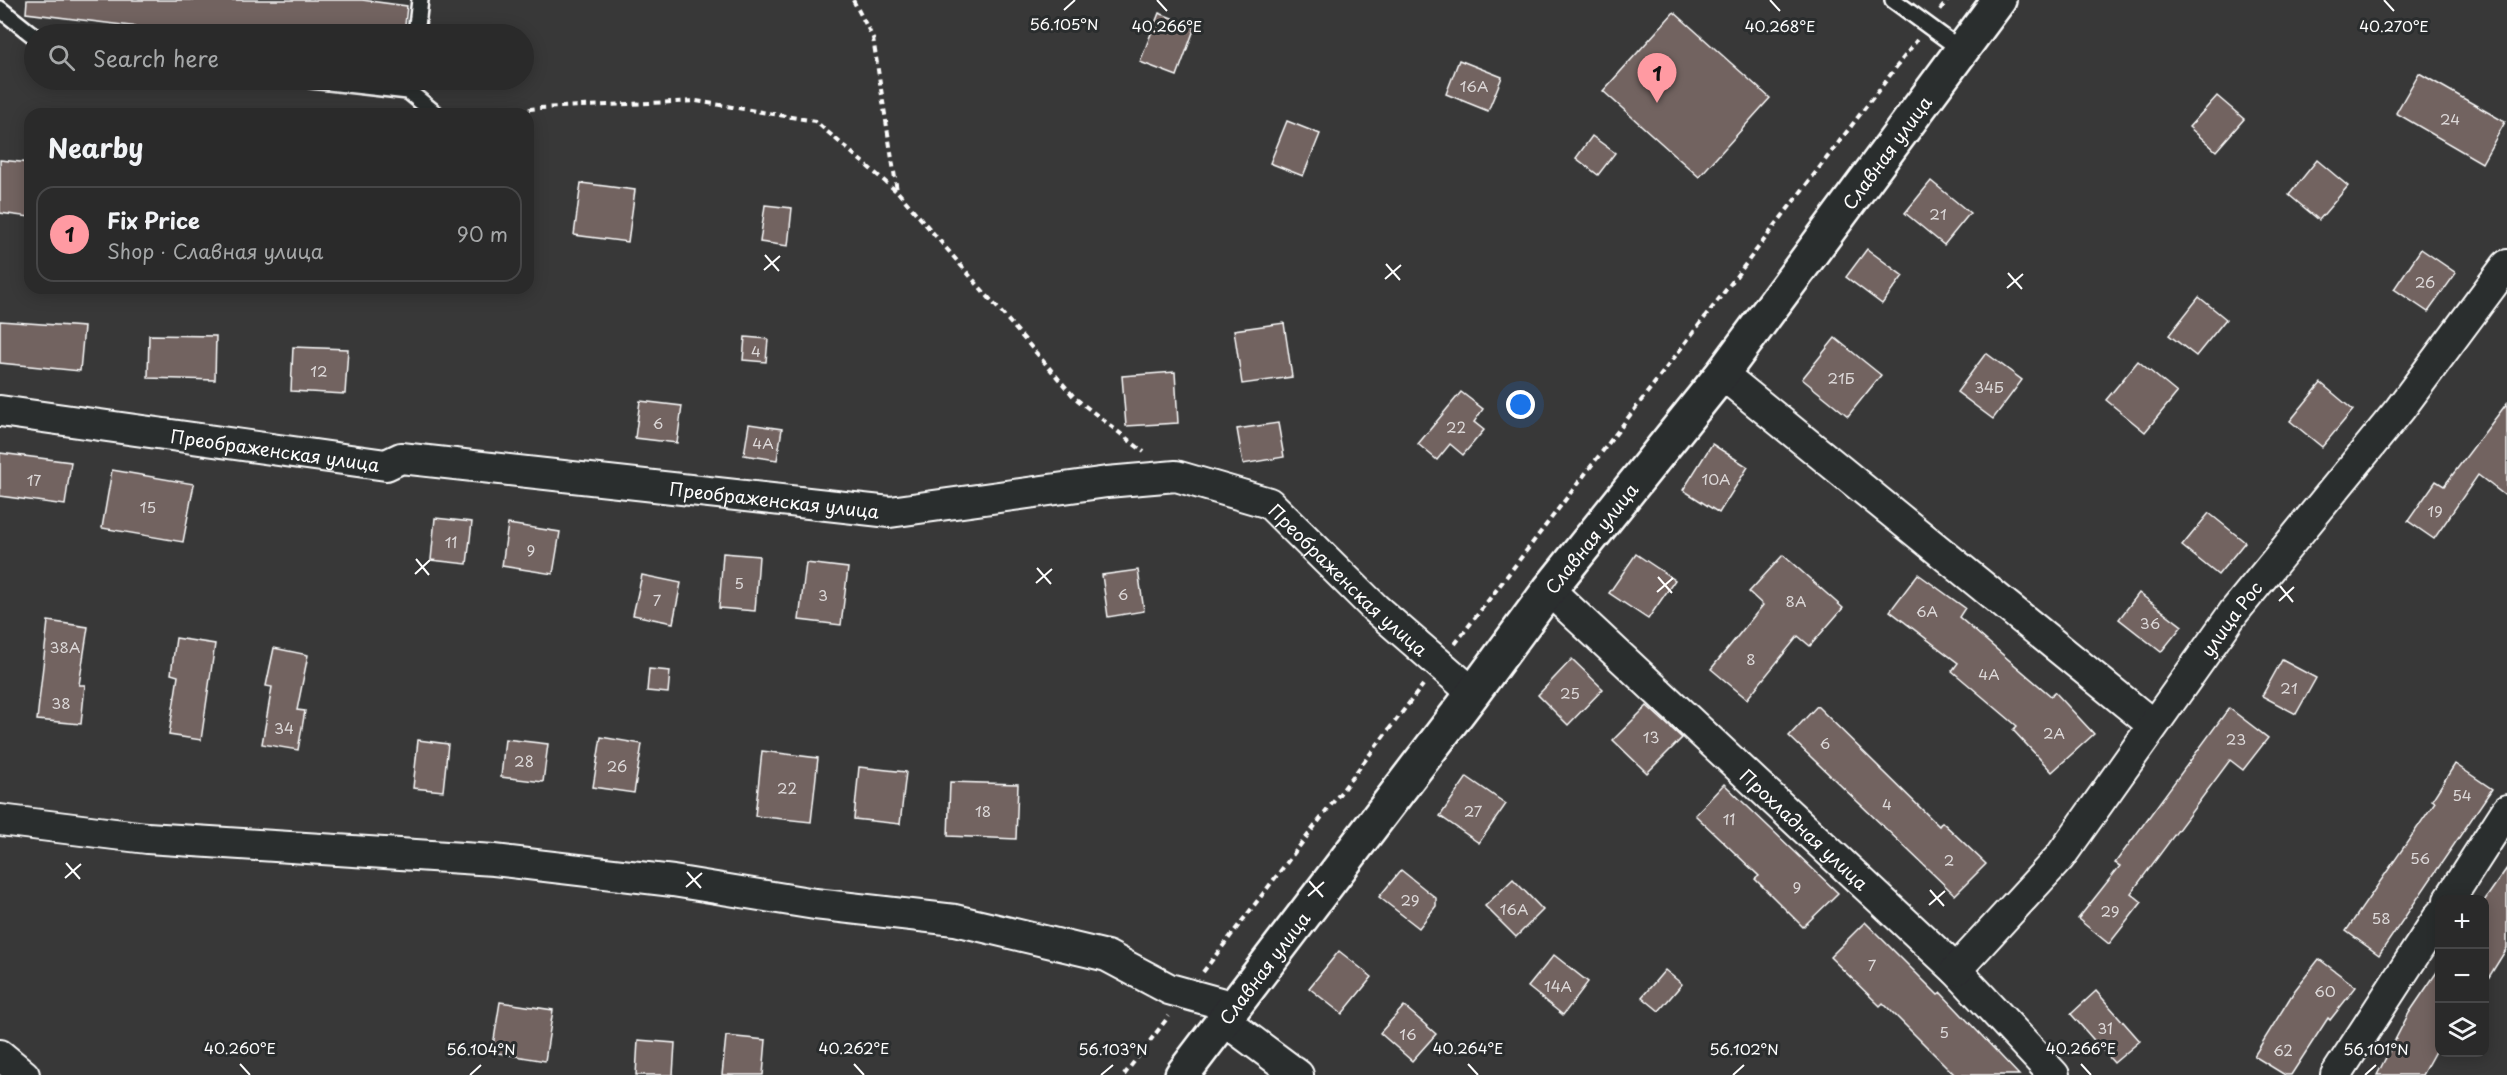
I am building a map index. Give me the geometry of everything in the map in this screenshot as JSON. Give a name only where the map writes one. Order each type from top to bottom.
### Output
[{"type":"street","name":"Славная улица","points":[[1182,1075],[1473,693],[1548,590],[1722,374],[1998,0]]},
{"type":"street","name":"улица Рос","points":[[1956,970],[2060,857],[2234,612],[2400,409],[2507,265]]},
{"type":"street","points":[[1722,374],[2153,724]]},
{"type":"street","name":"Преображенская улица","points":[[0,411],[386,465],[400,458],[890,512],[1107,482],[1176,476],[1269,502],[1376,608],[1473,693]]},
{"type":"street","name":"Прохладная улица","points":[[1548,590],[1956,970],[2054,1075]]},
{"type":"street","points":[[2452,895],[2507,810]]},
{"type":"street","points":[[0,820],[147,838],[494,860],[673,881],[815,904],[955,920],[1107,956],[1169,989],[1229,1013],[1298,1075]]},
{"type":"street","points":[[2336,1075],[2435,921]]},
{"type":"street","points":[[0,1055],[24,1075]]},
{"type":"lane","points":[[417,24],[420,0]]},
{"type":"lane","points":[[1893,0],[1960,49]]},
{"type":"lane","points":[[0,9],[24,28]]},
{"type":"lane","points":[[413,90],[430,108]]},
{"type":"path","points":[[852,0],[873,38],[897,191]]},
{"type":"path","points":[[1124,1075],[1948,0]]},
{"type":"path","points":[[534,109],[696,101],[815,121],[897,191],[1075,398],[1176,476]]},
{"type":"building","points":[[27,0],[362,0],[407,6],[405,24],[115,24],[26,13]]},
{"type":"building","points":[[1674,12],[1770,98],[1699,177],[1603,91]]},
{"type":"building","points":[[1159,13],[1195,27],[1177,76],[1140,62]]},
{"type":"building","points":[[1459,60],[1502,77],[1488,111],[1446,94]]},
{"type":"building","points":[[2419,73],[2505,122],[2482,163],[2396,113]]},
{"type":"building","points":[[2217,96],[2244,119],[2216,151],[2189,127]]},
{"type":"building","points":[[1287,121],[1320,134],[1303,176],[1270,163]]},
{"type":"building","points":[[1592,136],[1615,153],[1598,175],[1576,158]]},
{"type":"building","points":[[0,160],[24,162],[24,216],[0,213]]},
{"type":"building","points":[[2317,160],[2348,186],[2319,220],[2289,195]]},
{"type":"building","points":[[1931,181],[1970,213],[1944,245],[1905,213]]},
{"type":"building","points":[[581,183],[635,190],[628,242],[574,235]]},
{"type":"building","points":[[765,205],[792,208],[788,246],[760,242]]},
{"type":"building","points":[[1867,249],[1903,276],[1882,304],[1846,277]]},
{"type":"building","points":[[2421,249],[2456,273],[2428,312],[2394,289]]},
{"type":"building","points":[[2199,297],[2226,319],[2196,356],[2169,335]]},
{"type":"building","points":[[0,321],[84,327],[80,371],[0,363]]},
{"type":"building","points":[[1284,323],[1292,377],[1242,384],[1234,330]]},
{"type":"building","points":[[149,335],[216,336],[215,380],[148,378]]},
{"type":"building","points":[[745,337],[768,339],[766,362],[743,360]]},
{"type":"building","points":[[1835,338],[1881,375],[1848,416],[1802,379]]},
{"type":"building","points":[[293,347],[348,349],[345,394],[291,391]]},
{"type":"building","points":[[1986,353],[2022,380],[1993,419],[1957,392]]},
{"type":"building","points":[[2138,361],[2177,393],[2145,432],[2106,400]]},
{"type":"building","points":[[1175,372],[1178,423],[1126,426],[1122,376]]},
{"type":"building","points":[[2321,383],[2353,410],[2322,447],[2290,421]]},
{"type":"building","points":[[1461,392],[1483,409],[1474,422],[1484,430],[1463,455],[1450,444],[1437,460],[1418,444]]},
{"type":"building","points":[[640,401],[682,406],[677,443],[635,438]]},
{"type":"building","points":[[2507,403],[2507,497],[2478,475],[2434,539],[2408,521],[2436,481],[2444,486]]},
{"type":"building","points":[[1278,423],[1284,457],[1243,464],[1237,429]]},
{"type":"building","points":[[749,424],[782,429],[777,460],[744,455]]},
{"type":"building","points":[[1712,444],[1748,467],[1719,513],[1683,490]]},
{"type":"building","points":[[0,453],[71,462],[65,505],[0,496]]},
{"type":"building","points":[[112,470],[194,484],[183,542],[102,528]]},
{"type":"building","points":[[2209,513],[2245,542],[2218,575],[2182,546]]},
{"type":"building","points":[[435,518],[472,522],[467,564],[431,560]]},
{"type":"building","points":[[508,524],[560,532],[553,574],[502,566]]},
{"type":"building","points":[[723,553],[759,556],[755,611],[719,608]]},
{"type":"building","points":[[1636,554],[1675,580],[1648,619],[1609,593]]},
{"type":"building","points":[[1783,555],[1843,608],[1810,646],[1798,636],[1747,699],[1711,669],[1763,605],[1749,592]]},
{"type":"building","points":[[806,563],[848,568],[841,625],[799,620]]},
{"type":"building","points":[[1138,570],[1144,611],[1108,617],[1102,575]]},
{"type":"building","points":[[1918,574],[1965,608],[1959,617],[2051,696],[2055,692],[2094,734],[2052,772],[2013,730],[2017,726],[1952,671],[1958,663],[1890,611]]},
{"type":"building","points":[[642,575],[681,583],[673,623],[633,615]]},
{"type":"building","points":[[2139,593],[2182,626],[2161,652],[2119,619]]},
{"type":"building","points":[[48,621],[88,627],[79,685],[85,685],[81,724],[37,720]]},
{"type":"building","points":[[176,638],[215,644],[201,740],[169,735],[178,676],[171,674]]},
{"type":"building","points":[[274,648],[308,655],[297,710],[305,711],[298,750],[262,744],[272,687],[266,686]]},
{"type":"building","points":[[1572,659],[1603,689],[1568,725],[1538,695]]},
{"type":"building","points":[[2282,660],[2316,678],[2296,714],[2262,696]]},
{"type":"building","points":[[649,669],[670,671],[668,693],[647,691]]},
{"type":"building","points":[[1647,706],[1682,738],[1647,773],[1613,740]]},
{"type":"building","points":[[1817,706],[1939,826],[1942,822],[1986,864],[1955,895],[1789,736]]},
{"type":"building","points":[[2229,708],[2268,738],[2243,770],[2230,760],[2131,893],[2142,902],[2109,944],[2078,919],[2120,866],[2115,863]]},
{"type":"building","points":[[601,737],[642,744],[634,793],[593,787]]},
{"type":"building","points":[[505,739],[548,744],[543,782],[501,777]]},
{"type":"building","points":[[418,740],[448,744],[443,791],[413,788]]},
{"type":"building","points":[[762,751],[818,758],[811,822],[755,816]]},
{"type":"building","points":[[2455,764],[2492,789],[2379,955],[2346,931],[2435,802],[2432,800]]},
{"type":"building","points":[[859,767],[906,772],[900,824],[854,819]]},
{"type":"building","points":[[1467,777],[1506,804],[1479,843],[1440,816]]},
{"type":"building","points":[[950,782],[1018,784],[1016,839],[948,836]]},
{"type":"building","points":[[1724,784],[1838,893],[1803,927],[1755,879],[1759,876],[1695,815]]},
{"type":"building","points":[[2507,868],[2507,948],[2489,977],[2489,895]]},
{"type":"building","points":[[1401,870],[1436,898],[1436,906],[1419,928],[1379,897]]},
{"type":"building","points":[[1513,879],[1543,910],[1516,937],[1485,906]]},
{"type":"building","points":[[1865,922],[1938,995],[1941,993],[2019,1075],[1955,1075],[1883,1003],[1880,1006],[1830,957]]},
{"type":"building","points":[[1339,951],[1372,977],[1342,1014],[1309,988]]},
{"type":"building","points":[[1554,955],[1588,982],[1563,1015],[1528,987]]},
{"type":"building","points":[[2319,959],[2356,987],[2330,1020],[2328,1018],[2291,1075],[2285,1075],[2254,1056],[2295,990]]},
{"type":"building","points":[[1665,970],[1682,984],[1659,1011],[1642,997]]},
{"type":"building","points":[[2435,975],[2435,1051],[2422,1075],[2377,1075],[2409,1013]]},
{"type":"building","points":[[2096,991],[2140,1041],[2114,1063],[2071,1014]]},
{"type":"building","points":[[500,1002],[553,1010],[545,1061],[492,1052]]},
{"type":"building","points":[[1404,1006],[1436,1034],[1412,1061],[1380,1033]]},
{"type":"building","points":[[726,1036],[766,1040],[763,1075],[722,1075]]},
{"type":"building","points":[[638,1040],[675,1043],[673,1075],[636,1075]]},
{"type":"place","name":"Fix Price","points":[[1657,103]]}]
